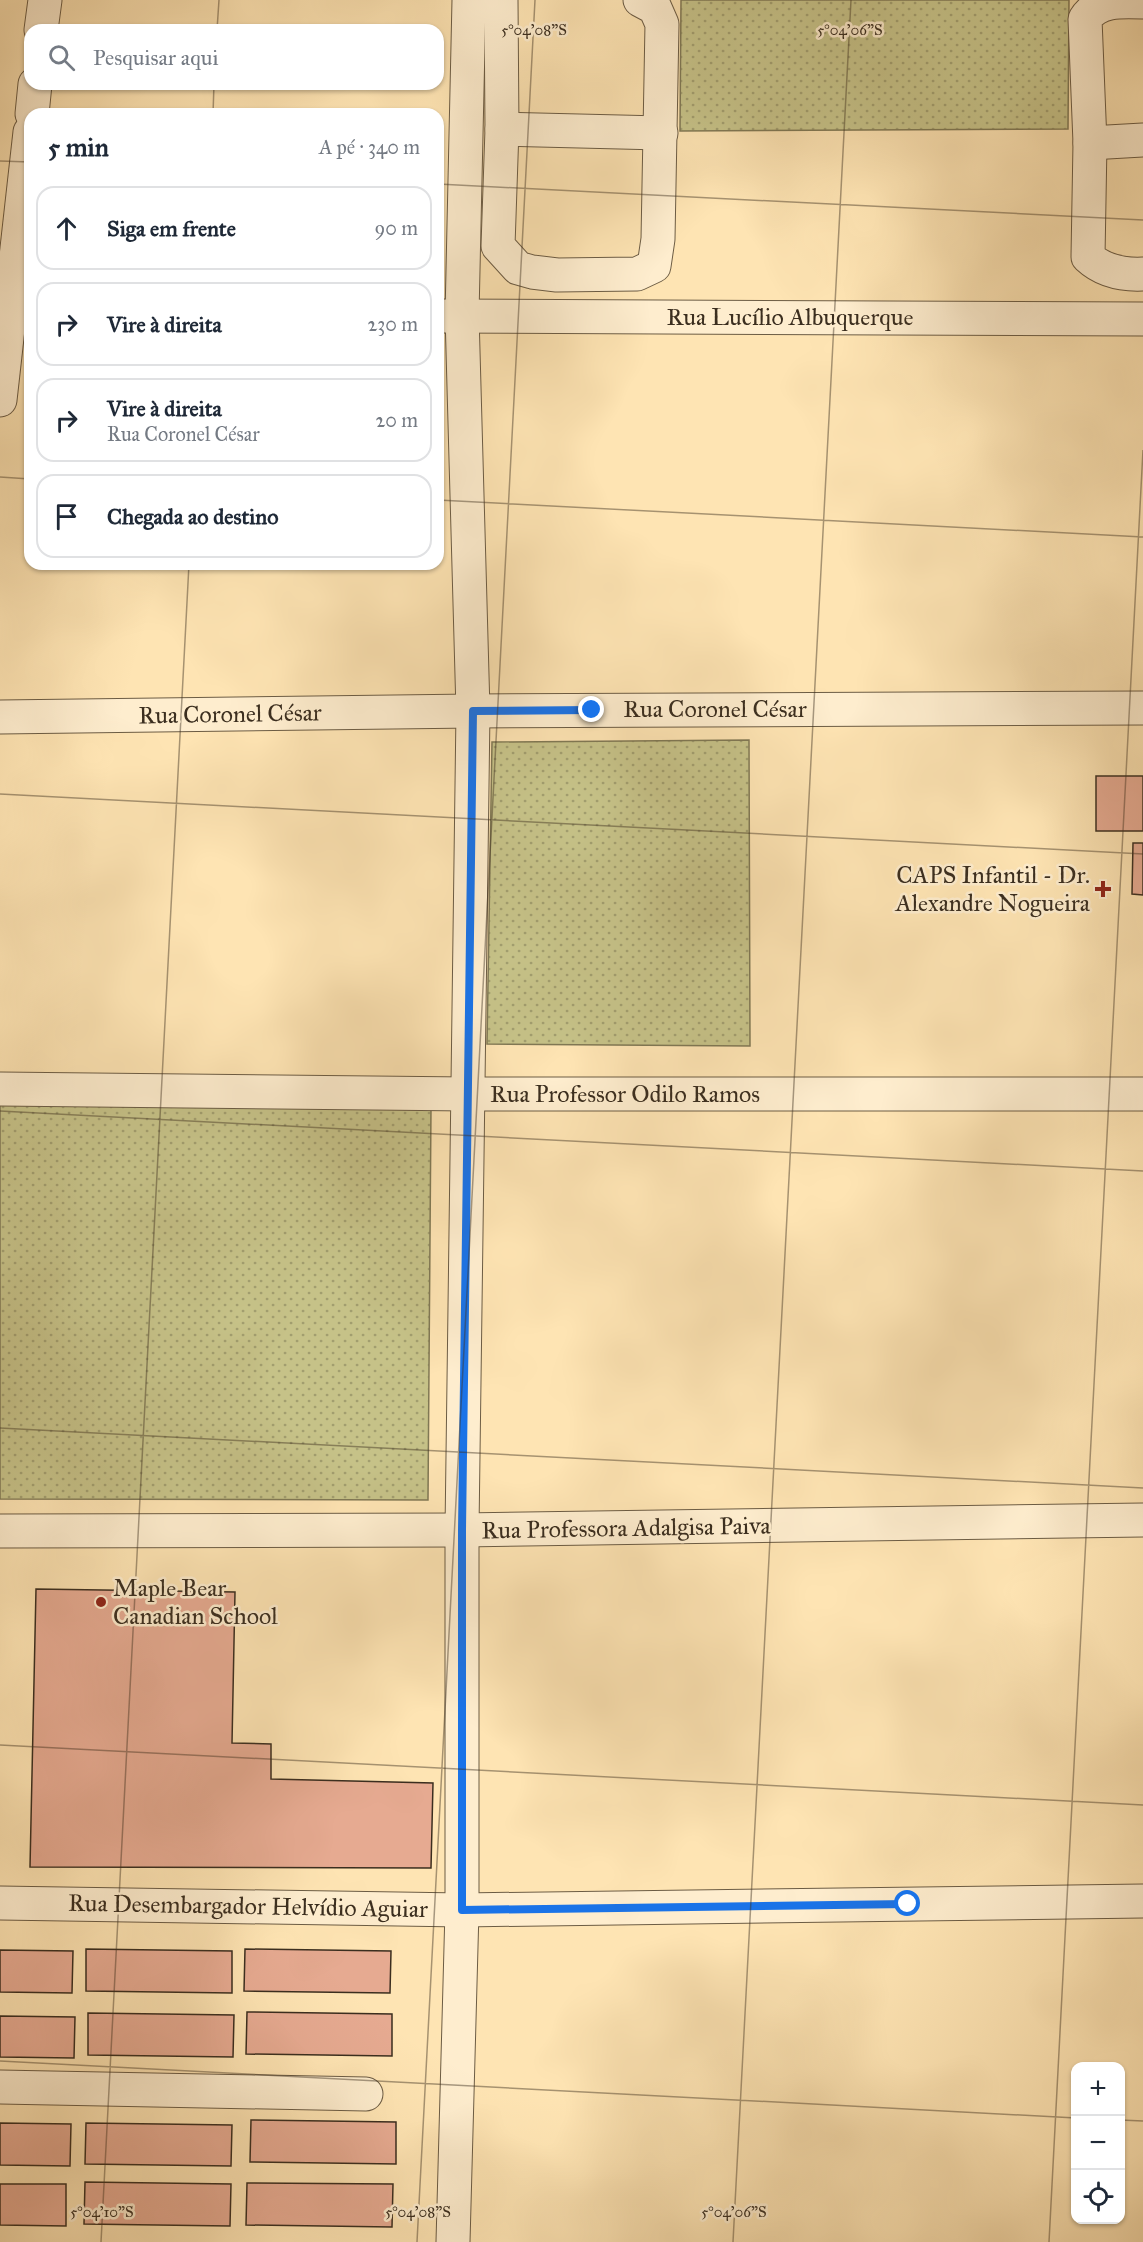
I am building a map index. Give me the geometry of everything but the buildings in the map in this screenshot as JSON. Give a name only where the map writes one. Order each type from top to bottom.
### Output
[{"type":"street","points":[[42,24],[45,0]]},
{"type":"street","points":[[453,2242],[462,1910],[462,1530],[473,711],[450,315],[469,0]]},
{"type":"street","points":[[501,0],[502,129],[498,246],[518,268],[556,275],[637,274],[654,266],[658,239],[662,24],[655,8],[640,0]]},
{"type":"street","points":[[1143,2],[1104,2],[1090,8],[1085,19],[1090,143],[1088,257],[1098,267],[1112,271],[1143,274]]},
{"type":"street","points":[[33,108],[34,90]]},
{"type":"street","points":[[502,129],[661,133]]},
{"type":"street","points":[[1090,143],[1143,140]]},
{"type":"street","points":[[0,400],[12,333],[24,199]]},
{"type":"street","name":"Rua Lucílio Albuquerque","points":[[450,315],[1143,319]]},
{"type":"street","name":"Rua Coronel César","points":[[0,717],[473,711],[1143,708]]},
{"type":"street","name":"Rua Professor Odilo Ramos","points":[[0,1089],[468,1094],[1143,1094]]},
{"type":"street","name":"Rua Professora Adalgisa Paiva","points":[[0,1531],[462,1530],[1143,1520]]},
{"type":"street","name":"Rua Desembargador Helvídio Aguiar","points":[[0,1902],[462,1910],[1143,1901]]},
{"type":"street","points":[[0,2087],[366,2094]]},
{"type":"shaded area","points":[[681,0],[1069,0],[1068,129],[680,131]]},
{"type":"shaded area","points":[[749,740],[750,1046],[487,1044],[492,742]]},
{"type":"shaded area","points":[[0,1104],[431,1107],[428,1500],[0,1499]]},
{"type":"place","name":"CAPS Infantil - Dr. Alexandre Nogueira","points":[[1103,889]]},
{"type":"place","name":"Maple Bear Canadian School","points":[[101,1602]]},
{"type":"route","points":[[592,710],[473,711],[462,1530],[462,1910],[908,1904]]}]
